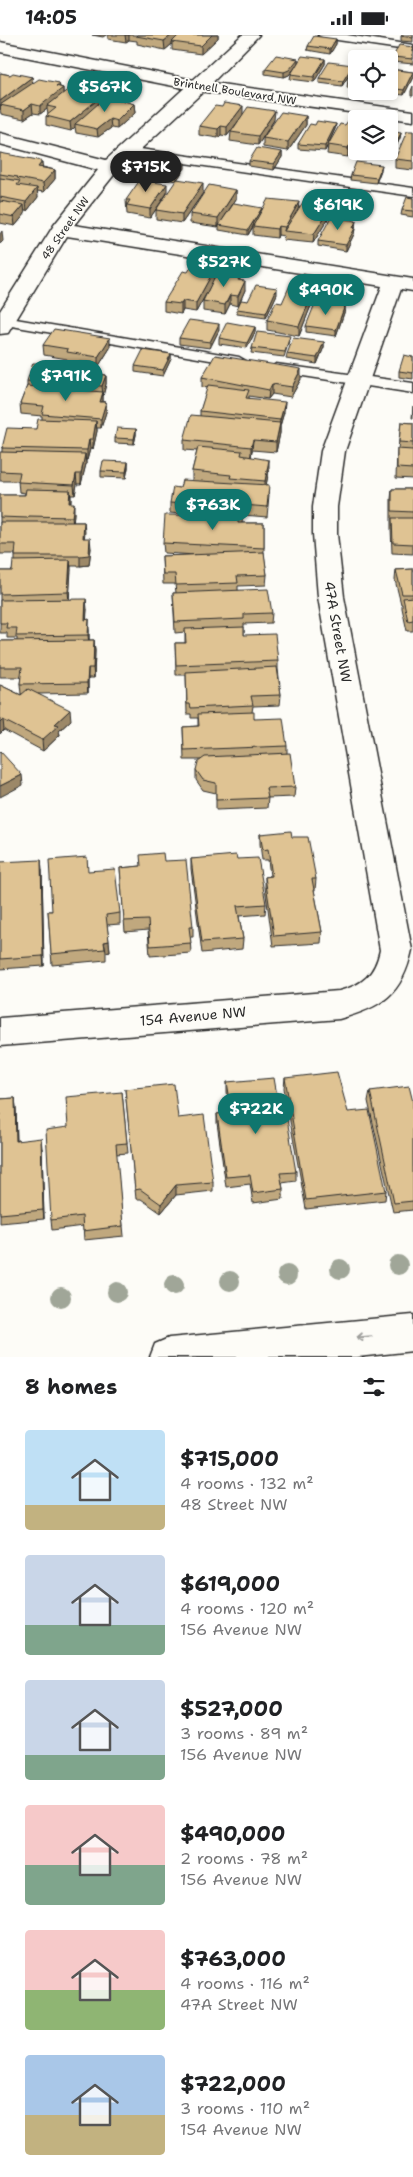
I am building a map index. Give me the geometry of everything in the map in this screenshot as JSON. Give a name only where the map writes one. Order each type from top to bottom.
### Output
[{"type":"street","name":"48 Street NW","points":[[2,325],[61,229],[110,167],[199,86],[251,35]]},
{"type":"street","name":"Brintnell Boulevard NW","points":[[0,47],[199,86],[413,116]]},
{"type":"street","points":[[0,138],[110,167]]},
{"type":"street","points":[[61,229],[403,284]]},
{"type":"street","name":"47A Street NW","points":[[383,986],[393,967],[396,950],[331,597],[325,534],[325,507],[333,451],[357,381],[403,284]]},
{"type":"street","name":"154 Avenue NW","points":[[0,1032],[339,1005],[357,1001],[383,986]]},
{"type":"street","points":[[169,1357],[413,1333]]},
{"type":"lane","points":[[324,35],[413,47]]},
{"type":"lane","points":[[126,151],[413,192]]},
{"type":"lane","points":[[2,325],[357,381],[413,388]]},
{"type":"building","points":[[137,35],[172,35],[164,41]]},
{"type":"building","points":[[179,35],[212,35],[201,46],[172,42]]},
{"type":"building","points":[[413,35],[413,38],[401,36]]},
{"type":"building","points":[[314,36],[336,39],[330,49],[308,46]]},
{"type":"building","points":[[399,45],[413,47],[413,59],[398,58],[396,50]]},
{"type":"building","points":[[276,55],[298,59],[289,70],[284,72],[265,69]]},
{"type":"building","points":[[302,56],[325,59],[314,77],[291,74]]},
{"type":"building","points":[[329,62],[348,64],[348,73],[343,81],[319,78]]},
{"type":"building","points":[[398,70],[413,72],[404,90],[398,89]]},
{"type":"building","points":[[0,73],[10,75],[13,73],[32,77],[0,101]]},
{"type":"building","points":[[39,79],[59,83],[56,86],[63,88],[40,106],[32,104],[24,110],[0,105]]},
{"type":"building","points":[[70,88],[102,96],[70,122],[46,116],[56,108],[47,106]]},
{"type":"building","points":[[107,96],[134,104],[117,121],[110,119],[97,129],[75,124]]},
{"type":"building","points":[[224,103],[243,106],[227,127],[221,126],[218,129],[199,126],[215,106],[222,107]]},
{"type":"building","points":[[248,107],[275,111],[258,136],[231,132]]},
{"type":"building","points":[[281,112],[306,116],[288,142],[263,138]]},
{"type":"building","points":[[317,121],[336,124],[325,146],[298,144],[310,124],[315,125]]},
{"type":"building","points":[[348,121],[348,148],[328,145],[340,124],[345,125]]},
{"type":"building","points":[[407,131],[413,131],[413,161],[398,159],[398,152]]},
{"type":"building","points":[[257,148],[282,152],[274,164],[249,161]]},
{"type":"building","points":[[0,153],[38,160],[42,162],[38,167],[55,170],[43,183],[0,174]]},
{"type":"building","points":[[157,158],[185,163],[176,175],[148,171]]},
{"type":"building","points":[[356,162],[382,165],[377,178],[351,175]]},
{"type":"building","points":[[142,177],[156,179],[154,182],[167,184],[150,209],[127,205],[130,200],[126,200]]},
{"type":"building","points":[[0,178],[20,181],[17,185],[37,188],[26,202],[0,197]]},
{"type":"building","points":[[177,179],[203,183],[182,214],[156,210]]},
{"type":"building","points":[[209,185],[236,190],[218,218],[190,214]]},
{"type":"building","points":[[407,197],[413,198],[413,211],[402,210]]},
{"type":"building","points":[[268,199],[299,202],[285,227],[278,226],[277,229],[253,226]]},
{"type":"building","points":[[305,199],[332,205],[314,234],[284,231]]},
{"type":"building","points":[[0,201],[24,205],[14,217],[0,214]]},
{"type":"building","points":[[234,203],[262,208],[248,230],[219,225]]},
{"type":"building","points":[[331,217],[356,221],[353,228],[355,228],[346,245],[318,241]]},
{"type":"building","points":[[191,267],[214,270],[196,303],[183,301],[181,304],[164,302],[183,271],[188,272]]},
{"type":"building","points":[[217,272],[240,275],[238,280],[245,281],[238,296],[230,295],[225,305],[203,301]]},
{"type":"building","points":[[256,285],[277,288],[266,313],[237,309],[241,300],[248,301]]},
{"type":"building","points":[[290,285],[315,288],[299,326],[267,320],[276,302],[282,303]]},
{"type":"building","points":[[316,301],[345,305],[336,330],[306,326]]},
{"type":"building","points":[[189,320],[219,324],[210,342],[179,338]]},
{"type":"building","points":[[227,322],[255,327],[247,343],[219,338]]},
{"type":"building","points":[[54,329],[110,338],[98,357],[67,352],[68,349],[43,345]]},
{"type":"building","points":[[257,332],[290,336],[285,352],[252,348]]},
{"type":"building","points":[[293,338],[324,342],[317,358],[287,354]]},
{"type":"building","points":[[143,350],[171,354],[163,370],[135,366]]},
{"type":"building","points":[[215,355],[301,369],[292,387],[272,384],[269,390],[202,377]]},
{"type":"building","points":[[404,355],[413,357],[413,373],[399,371]]},
{"type":"building","points":[[61,361],[97,363],[94,374],[106,375],[102,386],[27,381],[33,363],[60,364]]},
{"type":"building","points":[[208,385],[249,390],[246,398],[285,402],[280,420],[200,411]]},
{"type":"building","points":[[27,386],[103,392],[100,402],[106,402],[101,419],[42,414],[44,406],[20,404]]},
{"type":"building","points":[[191,415],[280,423],[276,442],[253,440],[251,447],[184,440]]},
{"type":"building","points":[[38,419],[96,421],[93,439],[89,439],[87,450],[2,448],[7,428],[36,429]]},
{"type":"building","points":[[401,422],[413,423],[413,443],[399,442]]},
{"type":"building","points":[[117,428],[136,429],[134,439],[115,438]]},
{"type":"building","points":[[198,447],[242,451],[241,455],[269,460],[265,481],[230,478],[231,475],[192,471]]},
{"type":"building","points":[[397,449],[413,450],[413,469],[397,468]]},
{"type":"building","points":[[0,452],[85,454],[81,474],[76,474],[74,485],[18,482],[20,472],[0,471]]},
{"type":"building","points":[[103,461],[128,462],[126,472],[101,471]]},
{"type":"building","points":[[182,480],[269,485],[267,507],[243,505],[243,513],[181,510],[182,504],[170,503],[173,487],[180,488]]},
{"type":"building","points":[[26,489],[70,490],[69,503],[74,503],[72,517],[0,517],[0,495],[25,495]]},
{"type":"building","points":[[392,489],[413,489],[413,512],[392,511]]},
{"type":"building","points":[[165,515],[238,516],[238,523],[264,523],[264,548],[163,543]]},
{"type":"building","points":[[392,518],[413,518],[413,544],[393,543]]},
{"type":"building","points":[[0,522],[84,522],[83,538],[90,538],[89,555],[15,556],[16,544],[0,544]]},
{"type":"building","points":[[264,552],[267,575],[237,576],[238,583],[176,585],[175,574],[163,574],[162,556]]},
{"type":"building","points":[[70,560],[68,592],[0,594],[0,571],[12,571],[13,561]]},
{"type":"building","points":[[413,569],[413,594],[402,594],[396,570]]},
{"type":"building","points":[[268,589],[272,613],[244,614],[244,619],[175,622],[173,593]]},
{"type":"building","points":[[413,597],[413,620],[408,621],[403,598]]},
{"type":"building","points":[[86,599],[85,620],[89,619],[88,635],[16,636],[17,628],[6,628],[7,623],[0,623],[0,600]]},
{"type":"building","points":[[244,627],[244,635],[275,634],[278,661],[176,665],[175,643],[186,643],[185,629]]},
{"type":"building","points":[[94,640],[93,668],[88,668],[87,683],[20,684],[22,667],[0,667],[0,641]]},
{"type":"building","points":[[277,667],[281,695],[251,696],[253,705],[191,708],[190,704],[187,704],[186,672]]},
{"type":"building","points":[[0,685],[21,695],[28,689],[70,710],[55,724],[59,725],[42,740],[3,720],[0,723]]},
{"type":"building","points":[[254,712],[254,719],[283,718],[287,746],[184,750],[183,727],[199,726],[198,714]]},
{"type":"building","points":[[0,751],[22,775],[0,786]]},
{"type":"building","points":[[290,753],[295,787],[266,788],[268,798],[216,800],[216,783],[203,780],[196,770],[198,762],[205,757]]},
{"type":"building","points":[[291,831],[292,837],[308,837],[316,879],[312,879],[322,932],[274,936],[265,877],[272,876],[268,849],[263,850],[260,834]]},
{"type":"building","points":[[163,853],[164,861],[186,860],[193,927],[189,927],[191,943],[150,946],[148,920],[124,921],[120,868],[141,866],[140,855]]},
{"type":"building","points":[[236,855],[237,859],[258,858],[266,904],[237,906],[243,939],[202,942],[191,859]]},
{"type":"building","points":[[87,857],[88,871],[115,869],[120,913],[106,915],[109,941],[104,942],[105,949],[51,954],[48,911],[52,911],[49,860]]},
{"type":"building","points":[[41,860],[43,956],[0,959],[0,862]]},
{"type":"building","points":[[337,1072],[348,1112],[369,1110],[386,1191],[306,1200],[285,1078]]},
{"type":"building","points":[[274,1078],[281,1119],[287,1119],[296,1172],[280,1173],[283,1189],[253,1193],[250,1175],[226,1177],[217,1114],[232,1112],[227,1082]]},
{"type":"building","points":[[174,1084],[178,1118],[204,1115],[213,1182],[176,1185],[161,1204],[140,1189],[135,1190],[125,1089]]},
{"type":"building","points":[[409,1086],[413,1102],[413,1201],[394,1203],[370,1091]]},
{"type":"building","points":[[122,1092],[127,1143],[116,1144],[123,1226],[83,1231],[82,1216],[51,1220],[46,1130],[68,1127],[66,1097]]},
{"type":"building","points":[[15,1098],[16,1141],[41,1138],[43,1210],[0,1214],[0,1099]]}]
